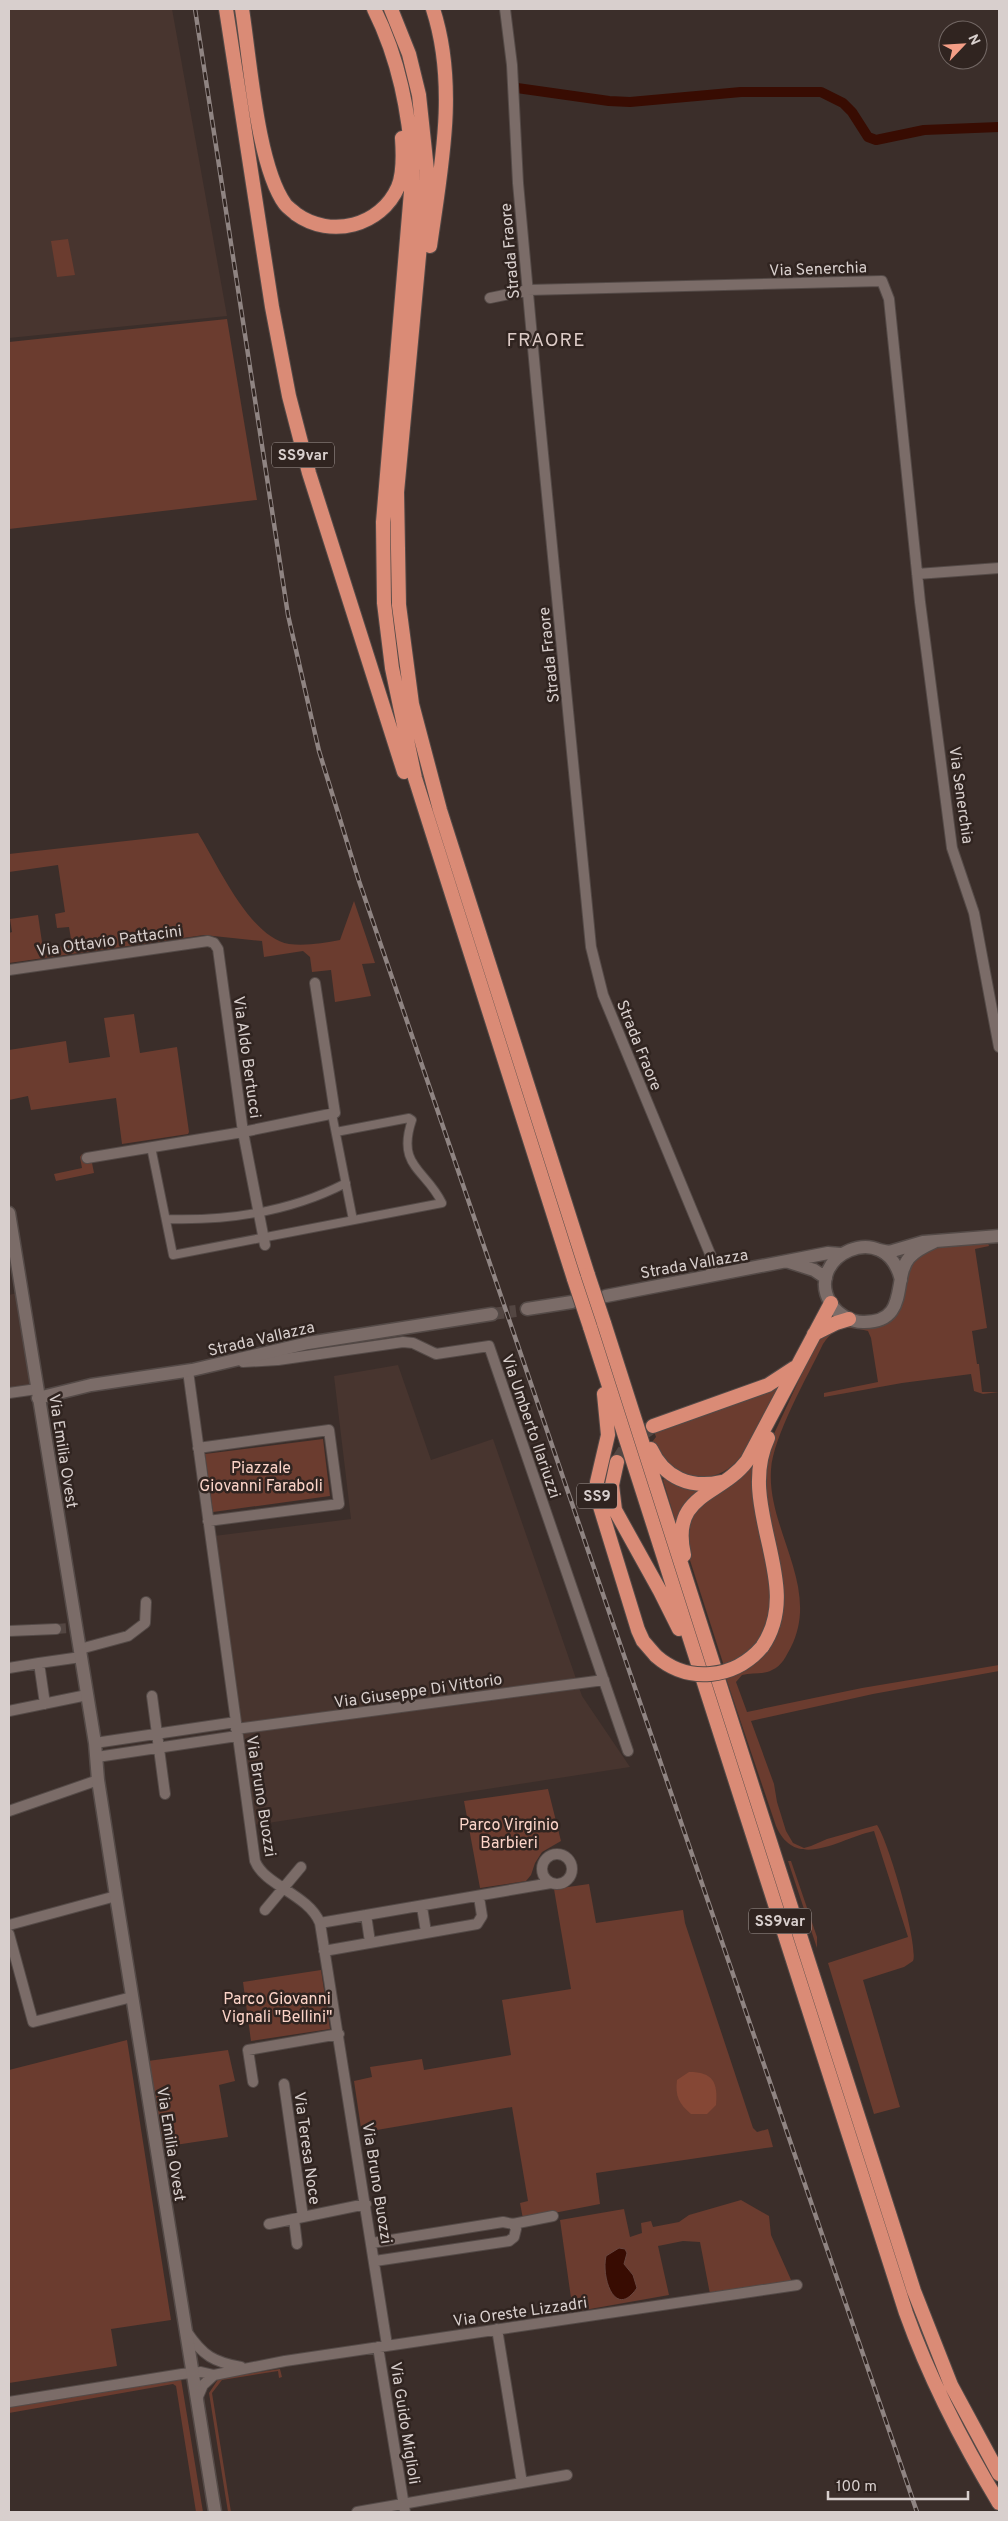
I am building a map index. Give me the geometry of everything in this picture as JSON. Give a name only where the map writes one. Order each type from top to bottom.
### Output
[{"type":"highway","name":"SS9var","points":[[226,9],[279,351],[298,435],[422,831],[448,884],[910,2326],[953,2423],[999,2503]]},
{"type":"highway","points":[[242,9],[267,164],[276,189],[286,206],[306,220],[335,228],[350,226],[378,213],[387,205],[399,185],[403,151],[396,88],[375,11]]},
{"type":"highway","points":[[391,9],[409,54],[420,94],[427,170],[409,380]]},
{"type":"highway","points":[[409,380],[429,258],[446,111],[446,75],[434,9]]},
{"type":"highway","points":[[375,11],[392,51],[403,87],[409,117],[413,168],[383,522],[384,602],[392,668],[409,759],[448,884]]},
{"type":"highway","name":"SS9var","points":[[409,380],[397,492],[396,546],[399,605],[412,704],[438,804],[920,2310],[960,2404],[999,2474]]},
{"type":"highway","name":"SS9","points":[[723,1695],[713,1648],[686,1560],[682,1540],[683,1524],[691,1506],[738,1472],[747,1462],[831,1303]]},
{"type":"highway","points":[[814,1334],[836,1323],[850,1319]]},
{"type":"highway","name":"SS9","points":[[590,1327],[608,1423],[607,1440],[597,1482],[599,1507],[643,1641],[666,1664],[684,1672],[715,1674],[741,1665],[762,1648],[774,1623],[778,1597],[759,1499],[759,1468],[764,1447],[789,1394],[797,1366]]},
{"type":"highway","name":"SS9","points":[[653,1426],[773,1383],[793,1368],[804,1353]]},
{"type":"highway","points":[[614,1356],[625,1373],[650,1447],[660,1466],[672,1476],[686,1482],[722,1482]]},
{"type":"highway","name":"SS9","points":[[617,1462],[612,1485],[615,1510],[660,1591],[685,1643],[694,1653]]},
{"type":"street","name":"Strada Fraore","points":[[504,9],[512,65],[518,183],[591,947],[603,995],[713,1261],[710,1276]]},
{"type":"street","name":"Via Senerchia","points":[[490,298],[528,290],[882,281],[889,299],[904,465],[952,848],[974,913],[999,1047]]},
{"type":"street","points":[[917,574],[999,568]]},
{"type":"street","name":"Via Ottavio Pattacini","points":[[9,970],[208,941],[214,943]]},
{"type":"street","name":"Via Aldo Bertucci","points":[[214,943],[218,949],[243,1132],[332,1114]]},
{"type":"street","points":[[315,983],[334,1113],[332,1114],[353,1220]]},
{"type":"street","points":[[151,1148],[173,1254],[264,1241],[353,1220],[442,1203],[432,1186],[412,1163],[408,1144],[412,1121],[409,1118],[336,1132]]},
{"type":"street","points":[[87,1158],[243,1132],[264,1241]]},
{"type":"street","points":[[166,1219],[210,1220],[259,1213],[299,1203],[346,1184]]},
{"type":"street","name":"Via Emilia Ovest","points":[[9,1213],[74,1628],[81,1653],[116,1896],[215,2512]]},
{"type":"street","name":"Strada Vallazza","points":[[606,1296],[828,1253],[841,1254],[858,1247],[889,1252],[923,1242],[999,1236]]},
{"type":"street","name":"Strada Vallazza","points":[[850,1319],[866,1322],[883,1317],[896,1305],[908,1259],[919,1248],[934,1242]]},
{"type":"street","points":[[877,1249],[893,1261],[901,1280]]},
{"type":"street","points":[[841,1254],[834,1260],[826,1278],[826,1287],[831,1303],[839,1313],[850,1319]]},
{"type":"street","name":"Strada Vallazza","points":[[789,1262],[814,1270],[826,1278]]},
{"type":"street","points":[[521,1310],[572,1302]]},
{"type":"street","name":"Strada Vallazza","points":[[38,1393],[188,1371],[308,1343],[492,1314]]},
{"type":"street","name":"Via Umberto Ilariuzzi","points":[[215,1365],[278,1360],[403,1342],[413,1343],[436,1354],[488,1346],[628,1752]]},
{"type":"street","name":"Via Bruno Buozzi","points":[[188,1371],[255,1861],[258,1868],[315,1910],[320,1923],[375,2261],[383,2346]]},
{"type":"street","points":[[9,1394],[38,1393]]},
{"type":"street","points":[[198,1448],[329,1430],[338,1494],[339,1504],[208,1521]]},
{"type":"street","points":[[9,1668],[39,1664],[81,1653],[134,1633],[145,1623],[146,1602]]},
{"type":"street","points":[[9,1631],[56,1629]]},
{"type":"street","points":[[39,1664],[49,1703]]},
{"type":"street","name":"Via Giuseppe Di Vittorio","points":[[237,1729],[604,1680]]},
{"type":"street","points":[[9,1711],[87,1695]]},
{"type":"street","points":[[152,1696],[165,1794]]},
{"type":"street","points":[[95,1744],[157,1733],[237,1729]]},
{"type":"street","points":[[97,1757],[159,1747],[237,1729]]},
{"type":"street","points":[[9,1812],[98,1780]]},
{"type":"street","points":[[320,1923],[422,1907],[479,1897],[551,1883],[562,1883],[570,1877],[572,1867],[567,1858],[558,1854],[549,1856],[543,1863],[542,1873],[530,1887]]},
{"type":"street","points":[[265,1910],[301,1867]]},
{"type":"street","points":[[542,1873],[551,1883]]},
{"type":"street","points":[[9,1925],[116,1896]]},
{"type":"street","points":[[324,1950],[476,1924],[482,1916],[479,1897]]},
{"type":"street","points":[[422,1907],[426,1932]]},
{"type":"street","points":[[366,1915],[370,1942]]},
{"type":"street","points":[[9,1934],[33,2022],[132,1997]]},
{"type":"street","points":[[253,2082],[248,2050],[339,2034]]},
{"type":"street","name":"Via Teresa Noce","points":[[284,2084],[298,2218],[297,2244]]},
{"type":"street","points":[[269,2224],[366,2204]]},
{"type":"street","points":[[372,2243],[504,2222],[513,2224],[553,2216]]},
{"type":"street","points":[[375,2261],[509,2241],[516,2233],[513,2224]]},
{"type":"street","name":"Via Oreste Lizzadri","points":[[192,2371],[214,2374],[247,2367],[497,2328],[548,2323],[797,2285]]},
{"type":"street","points":[[185,2326],[193,2340],[215,2361]]},
{"type":"street","points":[[497,2328],[522,2483]]},
{"type":"street","name":"Via Guido Miglioli","points":[[383,2346],[404,2509]]},
{"type":"street","points":[[9,2402],[192,2371],[206,2362],[215,2361]]},
{"type":"street","name":"Via Oreste Lizzadri","points":[[215,2361],[247,2367]]},
{"type":"street","points":[[197,2400],[203,2385],[214,2374]]},
{"type":"street","points":[[357,2512],[404,2509],[567,2475]]},
{"type":"shaded area","points":[[9,9],[172,9],[227,316],[9,338]]},
{"type":"shaded area","points":[[17,1293],[32,1392],[9,1395],[9,1295]]},
{"type":"shaded area","points":[[398,1365],[431,1460],[493,1439],[582,1696],[630,1767],[255,1825],[214,1536],[351,1519],[334,1376]]},
{"type":"shaded area","points":[[689,2072],[697,2072],[709,2076],[715,2084],[716,2105],[707,2114],[691,2114],[683,2107],[679,2099],[677,2080]]},
{"type":"shaded area","points":[[619,2248],[625,2249],[627,2253],[624,2264],[633,2275],[637,2288],[629,2297],[622,2300],[616,2298],[611,2292],[605,2265],[606,2256]]},
{"type":"green space","points":[[68,239],[75,275],[57,277],[51,241]]},
{"type":"green space","points":[[227,319],[257,500],[9,529],[9,342]]},
{"type":"green space","points":[[198,833],[225,881],[248,915],[261,929],[275,939],[295,945],[340,940],[354,901],[375,963],[362,964],[371,996],[335,1002],[331,970],[312,972],[310,957],[303,951],[264,957],[262,941],[204,935],[9,963],[9,933],[12,932],[10,919],[38,915],[43,949],[72,945],[69,927],[57,928],[55,914],[65,912],[58,865],[9,872],[9,854]]},
{"type":"green space","points":[[134,1014],[140,1053],[177,1047],[188,1134],[122,1144],[116,1098],[31,1110],[28,1096],[9,1100],[9,1050],[66,1041],[69,1063],[110,1057],[104,1018]]},
{"type":"green space","points":[[90,1153],[94,1173],[56,1181],[54,1174],[82,1168],[80,1157],[82,1154]]},
{"type":"green space","points":[[988,1243],[989,1246],[975,1249],[987,1328],[972,1331],[977,1364],[979,1364],[982,1392],[999,1392],[983,1394],[974,1391],[971,1374],[902,1383],[824,1397],[824,1393],[878,1382],[871,1338],[868,1331],[842,1328],[832,1333],[823,1344],[784,1424],[773,1456],[771,1470],[772,1492],[777,1515],[797,1580],[800,1602],[799,1625],[791,1647],[778,1666],[765,1672],[742,1675],[736,1682],[747,1712],[862,1688],[999,1665],[999,1671],[873,1694],[751,1721],[774,1784],[777,1802],[786,1831],[793,1843],[804,1848],[827,1839],[877,1825],[895,1871],[907,1915],[914,1951],[913,1961],[904,1967],[863,1980],[900,2107],[874,2114],[828,1963],[908,1937],[874,1831],[833,1845],[807,1850],[795,1847],[785,1840],[776,1826],[726,1678],[754,1663],[774,1637],[762,1483],[773,1436],[817,1341],[830,1327],[877,1323],[915,1257],[935,1248]]},
{"type":"green space","points":[[775,1388],[777,1390],[748,1447],[727,1470],[714,1476],[686,1476],[666,1461],[654,1447],[652,1442],[656,1437],[654,1431]]},
{"type":"green space","name":"Piazzale Giovanni Faraboli","points":[[323,1439],[330,1496],[213,1512],[205,1454]]},
{"type":"green space","points":[[753,1465],[753,1496],[765,1549],[771,1589],[771,1607],[767,1624],[760,1639],[753,1648],[724,1666],[688,1554],[688,1522],[706,1498],[735,1482]]},
{"type":"green space","points":[[665,1478],[679,1485],[700,1489],[677,1526],[663,1480]]},
{"type":"green space","name":"Parco Virginio Barbieri","points":[[548,1789],[561,1841],[542,1852],[526,1881],[480,1888],[464,1801]]},
{"type":"green space","points":[[788,1861],[791,1861],[817,1937],[817,1948]]},
{"type":"green space","points":[[589,1884],[596,1923],[683,1910],[685,1923],[753,2128],[757,2132],[768,2129],[773,2147],[596,2173],[600,2204],[523,2219],[520,2203],[528,2201],[512,2107],[365,2132],[364,2127],[361,2128],[354,2081],[372,2077],[370,2067],[422,2059],[424,2070],[511,2055],[502,2000],[571,1989],[554,1889]]},
{"type":"green space","name":"Parco Giovanni Vignali \"Bellini\"","points":[[321,1970],[330,2029],[251,2041],[243,1982]]},
{"type":"green space","points":[[127,2040],[171,2320],[111,2329],[117,2366],[9,2383],[9,2070]]},
{"type":"green space","points":[[228,2050],[235,2081],[219,2085],[228,2137],[162,2147],[148,2061]]},
{"type":"green space","points":[[741,2200],[769,2216],[771,2235],[792,2282],[710,2294],[700,2242],[683,2241],[658,2246],[669,2295],[573,2312],[560,2220],[624,2209],[630,2237],[642,2233],[641,2223],[651,2221],[653,2227],[679,2222],[689,2215]]},
{"type":"green space","points":[[280,2369],[282,2377],[279,2378],[278,2371],[222,2380],[212,2393],[231,2512],[228,2512],[209,2393],[219,2378]]},
{"type":"green space","points":[[181,2379],[203,2512],[196,2512],[176,2386],[173,2384],[9,2413],[9,2406]]},
{"type":"waterway","points":[[517,88],[609,101],[630,102],[741,92],[821,92],[843,103],[852,112],[868,137],[876,140],[924,130],[999,127]]},
{"type":"tunnel","points":[[492,1314],[516,1311]]},
{"type":"tunnel","points":[[617,1462],[630,1442],[653,1426]]},
{"type":"tunnel","points":[[56,1629],[71,1628]]},
{"type":"railway","points":[[195,9],[288,615],[319,751],[359,881],[917,2512]]},
{"type":"district","name":"FRAORE","points":[[546,339]]}]
